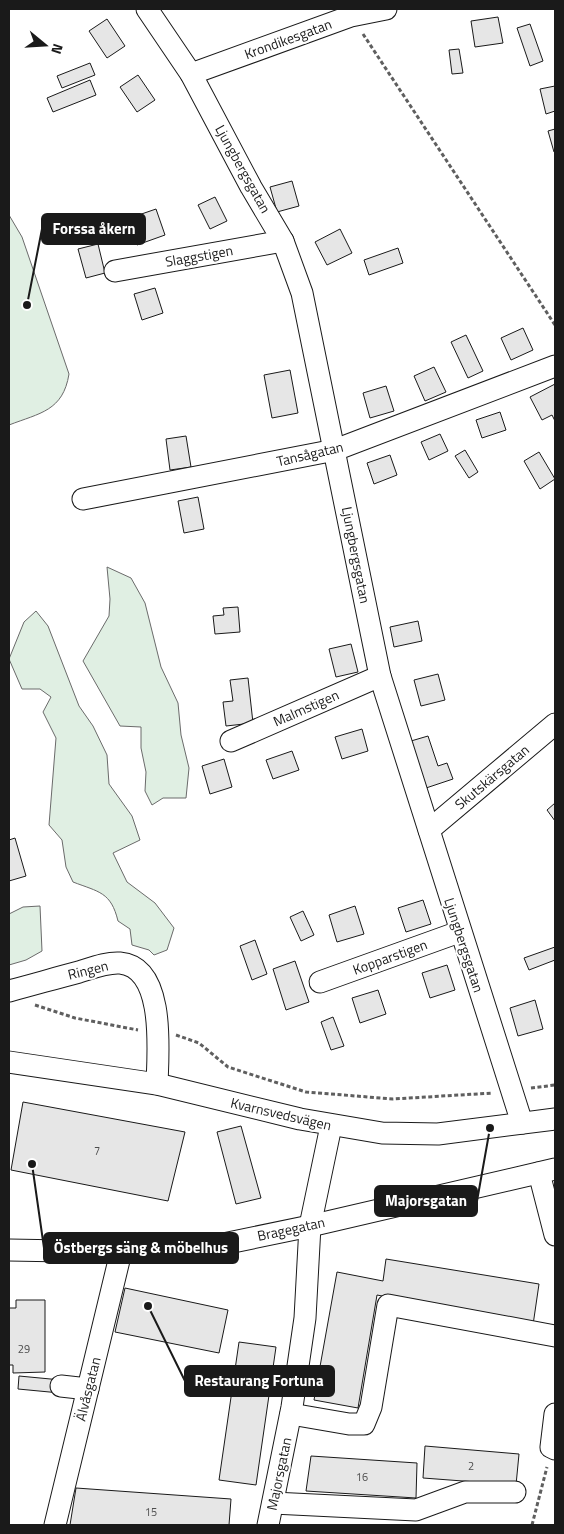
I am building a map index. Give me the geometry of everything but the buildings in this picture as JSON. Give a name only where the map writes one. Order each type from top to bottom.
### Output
[{"type":"street","name":"Ljungbergsgatan","points":[[147,9],[191,74],[251,187],[283,241],[302,293],[380,676],[459,932],[522,1123]]},
{"type":"street","name":"Krondikesgatan","points":[[191,74],[351,16],[386,9]]},
{"type":"street","name":"Slaggstigen","points":[[115,271],[283,241]]},
{"type":"street","name":"Tansågatan","points":[[83,499],[335,450],[555,366]]},
{"type":"street","name":"Malmstigen","points":[[231,741],[380,676]]},
{"type":"street","name":"Skutskärsgatan","points":[[429,830],[555,724]]},
{"type":"street","name":"Kopparstigen","points":[[320,982],[459,932]]},
{"type":"street","name":"Ringen","points":[[9,991],[108,964],[130,965],[139,970],[154,1000],[159,1033],[157,1084]]},
{"type":"street","name":"Kvarnsvedsvägen","points":[[9,1062],[157,1084],[331,1126],[382,1133],[438,1134],[555,1119]]},
{"type":"street","name":"Majorsgatan","points":[[268,1525],[291,1414],[305,1318],[310,1226],[331,1126]]},
{"type":"street","name":"Bragegatan","points":[[9,1250],[121,1252],[199,1249],[310,1226],[547,1171],[555,1235]]},
{"type":"street","name":"Älvåsgatan","points":[[55,1525],[121,1252]]},
{"type":"street","points":[[291,1414],[349,1424],[364,1424],[371,1407],[388,1305],[555,1336]]},
{"type":"street","points":[[61,1386],[88,1389]]},
{"type":"street","points":[[553,1448],[555,1414]]},
{"type":"street","points":[[273,1503],[416,1510],[465,1492],[515,1492]]},
{"type":"path","points":[[351,16],[555,325]]},
{"type":"path","points":[[28,1003],[75,1018],[174,1034],[199,1042],[228,1067],[306,1092],[394,1099],[510,1091],[555,1085]]},
{"type":"path","points":[[532,1525],[553,1448]]},
{"type":"green space","points":[[9,215],[22,237],[69,374],[66,386],[56,403],[40,413],[9,425]]},
{"type":"green space","points":[[107,567],[131,578],[145,603],[161,667],[178,703],[181,735],[189,768],[186,798],[163,798],[152,805],[145,791],[146,772],[141,748],[141,727],[120,726],[83,661],[109,616],[110,599]]},
{"type":"green space","points":[[36,611],[48,626],[79,706],[93,726],[107,755],[109,784],[132,816],[140,840],[113,853],[127,882],[155,903],[174,928],[167,950],[154,955],[149,950],[132,945],[130,929],[118,921],[112,904],[103,894],[73,882],[66,867],[62,840],[49,825],[56,738],[43,712],[51,697],[40,689],[22,689],[9,659],[24,622]]},
{"type":"green space","points":[[40,906],[42,951],[26,960],[9,965],[9,914],[23,907]]},
{"type":"place","name":"Forssa åkern","points":[[27,305]]},
{"type":"place","name":"Majorsgatan","points":[[490,1128]]},
{"type":"place","name":"Östbergs säng & möbelhus","points":[[32,1164]]},
{"type":"place","name":"Restaurang Fortuna","points":[[148,1306]]}]
